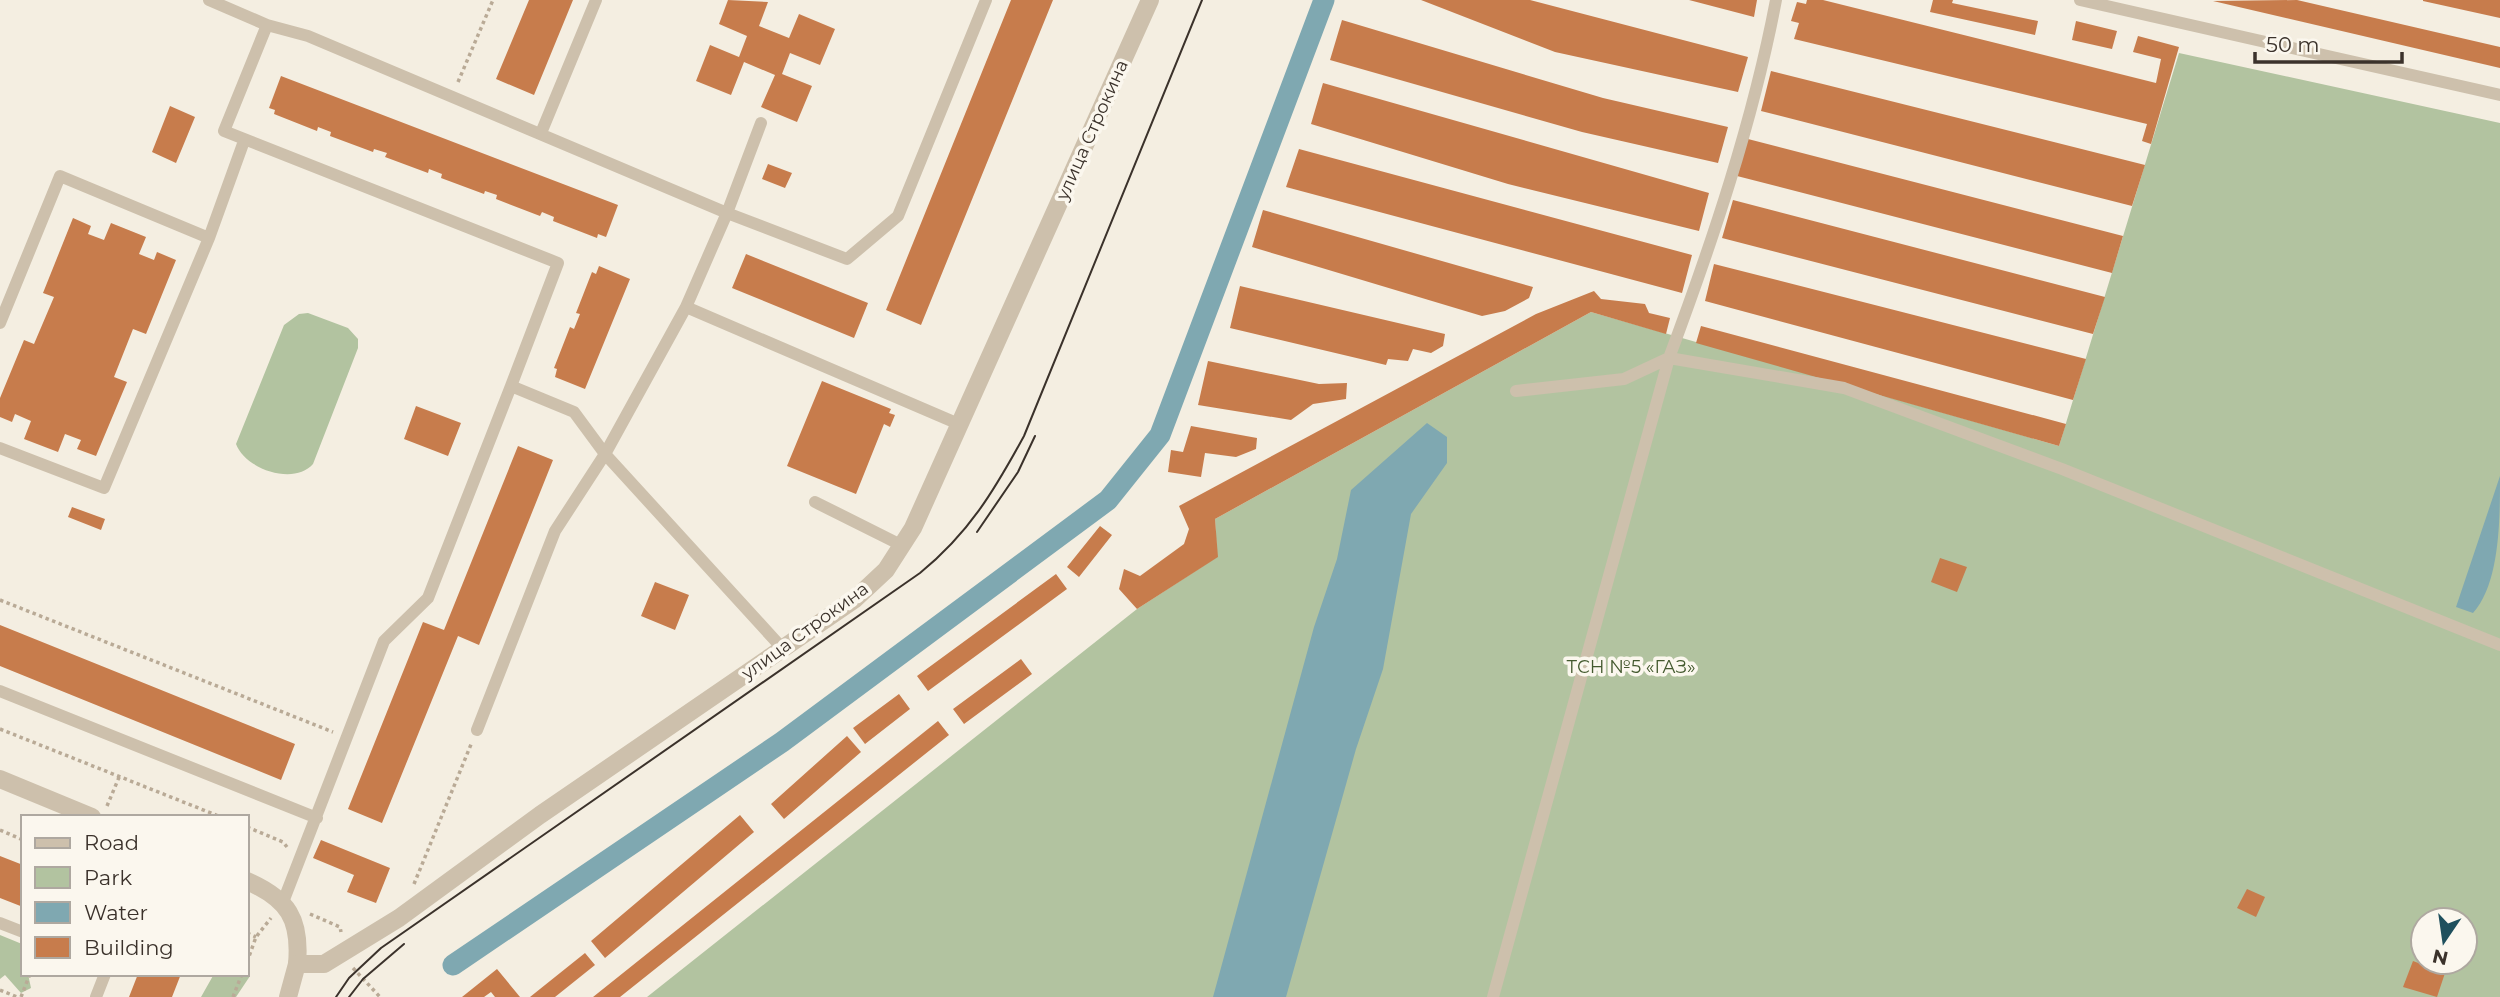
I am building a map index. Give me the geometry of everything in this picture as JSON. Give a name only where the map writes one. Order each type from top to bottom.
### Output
[{"type":"street","name":"улица Строкина","points":[[297,964],[324,964],[399,918],[540,815],[855,598],[886,569],[903,546],[961,425],[1150,0]]},
{"type":"street","points":[[0,779],[87,815]]},
{"type":"street","points":[[248,882],[283,902],[296,927],[294,996]]},
{"type":"lane","points":[[209,0],[267,24],[308,36],[727,213],[847,259],[898,216],[986,0]]},
{"type":"lane","points":[[541,133],[596,0]]},
{"type":"lane","points":[[1493,997],[1669,358],[1687,309],[1746,119],[1767,45],[1776,0]]},
{"type":"lane","points":[[2080,0],[2500,95]]},
{"type":"lane","points":[[267,24],[224,131],[558,263],[428,598],[384,641],[283,902]]},
{"type":"lane","points":[[477,730],[555,531],[605,454],[686,307],[727,213],[761,123]]},
{"type":"lane","points":[[0,448],[104,488],[209,238],[244,141]]},
{"type":"lane","points":[[0,323],[60,176],[209,238]]},
{"type":"lane","points":[[686,307],[961,425]]},
{"type":"lane","points":[[1516,391],[1624,379],[1669,358],[1844,388],[2062,469],[2500,645]]},
{"type":"lane","points":[[510,386],[574,412],[605,454],[783,649]]},
{"type":"lane","points":[[815,502],[903,546]]},
{"type":"lane","points":[[0,691],[317,818]]},
{"type":"lane","points":[[0,923],[21,931]]},
{"type":"lane","points":[[96,997],[104,976]]},
{"type":"path","points":[[451,97],[493,0]]},
{"type":"path","points":[[0,600],[348,738]]},
{"type":"path","points":[[0,729],[216,815]]},
{"type":"path","points":[[399,918],[477,730]]},
{"type":"path","points":[[104,815],[120,775]]},
{"type":"path","points":[[248,827],[282,842],[300,862]]},
{"type":"path","points":[[0,830],[21,838]]},
{"type":"path","points":[[248,959],[256,937],[283,902]]},
{"type":"path","points":[[248,933],[256,937]]},
{"type":"path","points":[[0,990],[19,997],[29,976]]},
{"type":"path","points":[[233,997],[241,976]]},
{"type":"green space","name":"ТСН №5 «ГАЗ»","points":[[2179,53],[2500,123],[2500,997],[647,997],[1137,609],[1217,557],[1215,519],[1591,312],[2059,446]]},
{"type":"green space","points":[[308,313],[348,328],[358,339],[358,348],[313,464],[294,474],[271,472],[249,461],[236,444],[284,325],[299,314]]},
{"type":"green space","points":[[0,935],[21,944],[21,976],[28,976],[31,988],[21,993],[5,975],[0,979]]},
{"type":"green space","points":[[248,968],[250,976],[236,997],[201,997],[213,976],[248,976]]},
{"type":"water","points":[[1427,423],[1447,437],[1447,463],[1411,514],[1383,669],[1356,749],[1286,997],[1213,997],[1314,627],[1337,559],[1351,490]]},
{"type":"water","points":[[2500,476],[2497,550],[2489,585],[2473,613],[2456,607]]},
{"type":"building","points":[[529,0],[573,0],[534,95],[496,79]]},
{"type":"building","points":[[728,0],[768,2],[759,26],[789,38],[799,14],[835,29],[820,65],[790,53],[782,74],[812,86],[797,122],[761,107],[775,75],[744,62],[731,95],[696,81],[710,45],[739,57],[747,36],[719,24]]},
{"type":"building","points":[[1011,0],[1053,0],[921,325],[886,310]]},
{"type":"building","points":[[1421,0],[1530,0],[1748,57],[1738,92],[1555,52]]},
{"type":"building","points":[[1689,0],[1757,0],[1754,17]]},
{"type":"building","points":[[1807,0],[1823,0],[2156,83],[2161,59],[2133,52],[2138,36],[2179,47],[2151,144],[2142,141],[2147,124],[1794,39],[1799,23],[1791,21],[1797,2],[1806,4]]},
{"type":"building","points":[[1933,0],[1953,0],[1952,3],[2038,21],[2035,35],[1930,12]]},
{"type":"building","points":[[2297,0],[2500,47],[2500,68],[2213,1]]},
{"type":"building","points":[[2500,0],[2500,18],[2423,1]]},
{"type":"building","points":[[1342,20],[1603,98],[1728,127],[1718,163],[1582,132],[1330,60]]},
{"type":"building","points":[[2076,21],[2117,31],[2112,49],[2072,40]]},
{"type":"building","points":[[1771,71],[2145,165],[2132,206],[1761,111]]},
{"type":"building","points":[[281,76],[618,205],[606,237],[598,234],[597,238],[553,221],[554,217],[542,212],[540,216],[496,199],[497,195],[485,191],[484,194],[441,178],[442,174],[429,169],[428,173],[385,157],[387,153],[374,149],[373,152],[330,136],[331,132],[318,127],[317,131],[274,114],[275,110],[269,108]]},
{"type":"building","points":[[1323,83],[1709,193],[1699,231],[1508,184],[1311,124]]},
{"type":"building","points":[[170,106],[195,117],[176,163],[152,152]]},
{"type":"building","points":[[1748,139],[2123,236],[2112,273],[1737,176]]},
{"type":"building","points":[[1299,149],[1692,255],[1682,293],[1286,187]]},
{"type":"building","points":[[768,164],[792,173],[785,188],[762,179]]},
{"type":"building","points":[[1733,200],[2105,297],[2093,334],[1722,238]]},
{"type":"building","points":[[1263,210],[1533,287],[1529,298],[1505,311],[1482,316],[1252,247]]},
{"type":"building","points":[[73,218],[91,226],[88,234],[104,240],[111,223],[146,237],[139,254],[154,260],[157,252],[176,260],[146,334],[133,329],[114,377],[127,382],[96,456],[77,449],[81,440],[65,434],[58,452],[24,439],[31,421],[15,414],[12,422],[0,417],[0,398],[24,340],[34,344],[54,297],[43,293]]},
{"type":"building","points":[[746,254],[868,303],[854,338],[732,288]]},
{"type":"building","points":[[1714,264],[2086,359],[2073,400],[1705,301]]},
{"type":"building","points":[[599,266],[630,279],[585,389],[555,377],[557,369],[554,368],[570,327],[574,329],[580,314],[576,313],[592,272],[596,274]]},
{"type":"building","points":[[1240,286],[1445,334],[1443,346],[1431,353],[1413,349],[1408,361],[1388,359],[1386,365],[1230,328]]},
{"type":"building","points":[[1594,291],[1601,299],[1645,304],[1649,313],[1670,318],[1666,334],[1591,312],[1215,519],[1218,557],[1137,609],[1119,589],[1124,569],[1140,576],[1184,544],[1189,529],[1179,506],[1536,314]]},
{"type":"building","points":[[1701,326],[2066,424],[2059,446],[1696,343]]},
{"type":"building","points":[[1208,361],[1319,384],[1347,383],[1346,399],[1313,404],[1291,420],[1198,405]]},
{"type":"building","points":[[822,381],[891,409],[889,413],[895,415],[890,427],[884,424],[856,494],[787,466]]},
{"type":"building","points":[[416,406],[461,423],[448,456],[404,439]]},
{"type":"building","points":[[1191,426],[1257,438],[1256,449],[1236,457],[1205,453],[1201,477],[1168,472],[1171,450],[1183,452]]},
{"type":"building","points":[[518,446],[553,460],[479,645],[458,636],[382,823],[348,809],[423,622],[444,630]]},
{"type":"building","points":[[72,507],[105,519],[101,530],[68,517]]},
{"type":"building","points":[[1100,526],[1112,535],[1079,577],[1067,567]]},
{"type":"building","points":[[1940,558],[1967,567],[1957,592],[1931,582]]},
{"type":"building","points":[[1056,574],[1067,589],[928,691],[917,676]]},
{"type":"building","points":[[655,582],[689,595],[675,630],[641,616]]},
{"type":"building","points":[[0,625],[295,744],[281,780],[0,666]]},
{"type":"building","points":[[1021,659],[1032,674],[964,724],[953,709]]},
{"type":"building","points":[[899,694],[910,709],[865,744],[853,728]]},
{"type":"building","points":[[938,721],[949,735],[620,997],[593,997]]},
{"type":"building","points":[[847,736],[861,752],[784,819],[771,804]]},
{"type":"building","points":[[740,815],[754,832],[605,958],[591,941]]},
{"type":"building","points":[[321,840],[390,868],[376,903],[347,892],[354,875],[313,858]]},
{"type":"building","points":[[0,856],[21,864],[21,906],[0,898]]},
{"type":"building","points":[[2247,889],[2265,897],[2256,917],[2237,908]]},
{"type":"building","points":[[585,953],[595,965],[555,997],[530,997]]},
{"type":"building","points":[[497,969],[520,997],[495,997],[491,992],[484,997],[462,997]]},
{"type":"building","points":[[2409,971],[2409,976],[2444,976],[2437,997],[2403,987]]},
{"type":"building","points":[[137,976],[180,976],[172,997],[129,997]]},
{"type":"waterway","points":[[453,965],[782,742],[1108,500],[1160,435],[1324,0]]},
{"type":"tram line","points":[[336,997],[349,978],[381,948],[920,573],[967,527],[991,493],[1024,436],[1202,0]]},
{"type":"tram line","points":[[977,532],[1018,472],[1035,436]]},
{"type":"tram line","points":[[349,997],[363,979],[404,944]]}]
